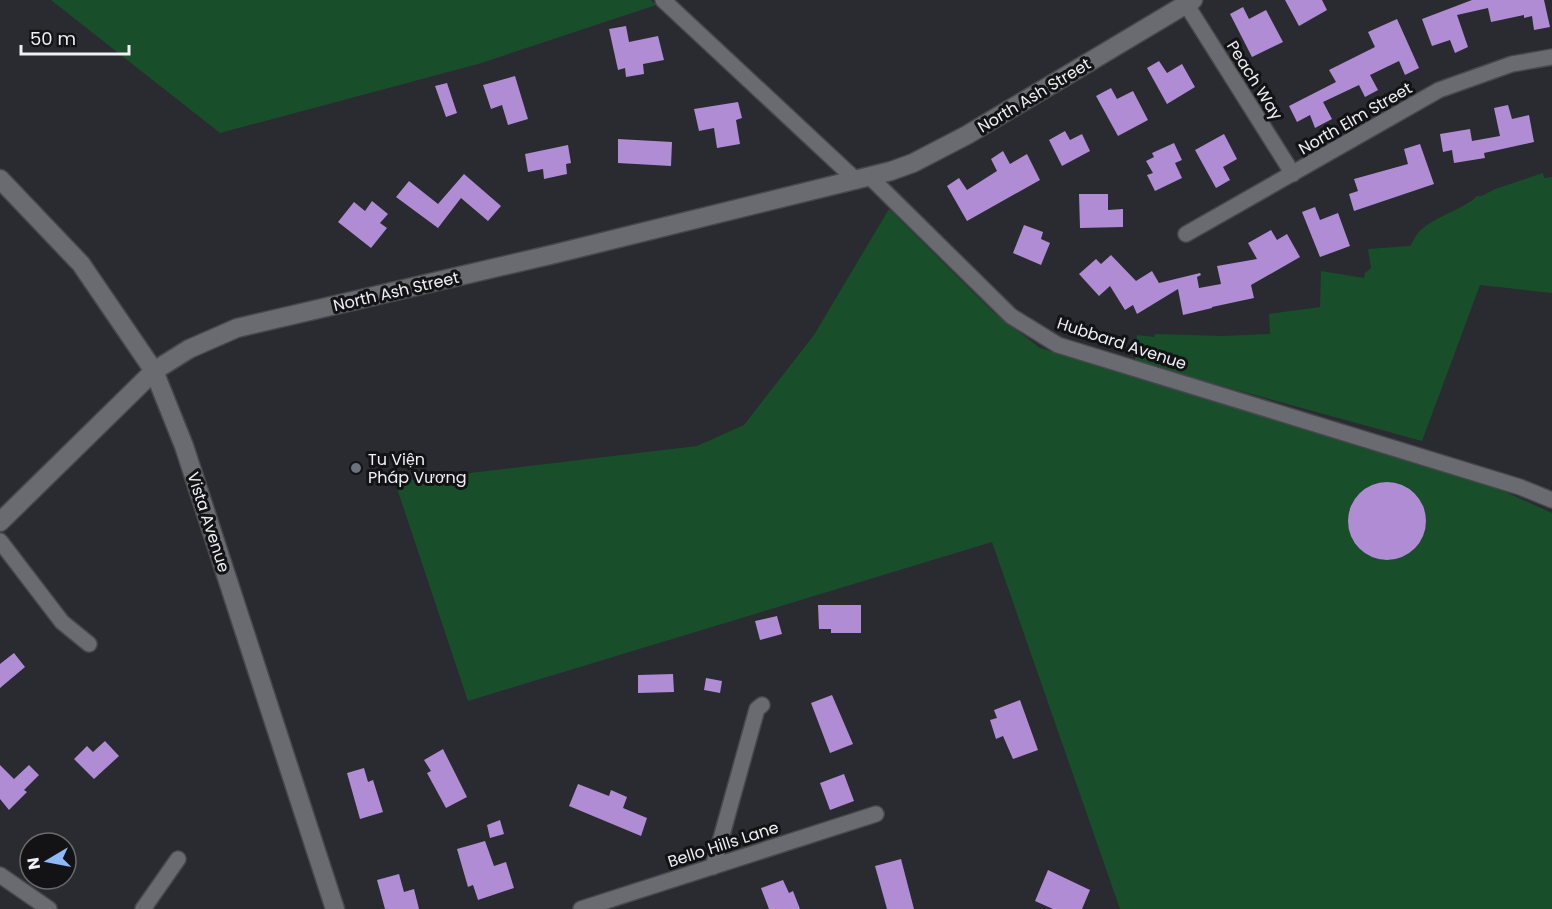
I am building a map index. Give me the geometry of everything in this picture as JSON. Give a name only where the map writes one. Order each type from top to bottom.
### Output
[{"type":"main road","name":"North Ash Street","points":[[0,522],[154,371],[189,349],[237,328],[863,179],[914,163],[967,135],[1189,2]]},
{"type":"main road","name":"Vista Avenue","points":[[0,179],[81,264],[154,371],[184,446],[335,909]]},
{"type":"street","name":"Hubbard Avenue","points":[[663,0],[863,179],[1011,316],[1058,345],[1416,454],[1520,487],[1552,500]]},
{"type":"street","name":"Peach Way","points":[[1189,2],[1293,174]]},
{"type":"street","name":"North Elm Street","points":[[1186,234],[1439,90],[1512,64],[1552,57]]},
{"type":"street","points":[[0,541],[62,622],[89,644]]},
{"type":"street","points":[[713,867],[756,709],[762,705]]},
{"type":"street","name":"Bello Hills Lane","points":[[581,909],[876,814]]},
{"type":"street","points":[[143,909],[178,859]]},
{"type":"street","points":[[0,875],[49,909]]},
{"type":"green space","points":[[51,0],[651,0],[656,5],[478,64],[220,133]]},
{"type":"green space","points":[[1543,173],[1544,178],[1552,177],[1552,293],[1480,285],[1422,441],[1135,362],[1137,335],[1154,337],[1155,334],[1222,336],[1270,334],[1269,314],[1320,307],[1321,271],[1364,278],[1365,273],[1371,268],[1368,249],[1410,246],[1424,227],[1464,206],[1477,196]]},
{"type":"green space","points":[[889,209],[993,312],[1040,348],[1470,476],[1552,513],[1552,909],[1120,909],[992,542],[468,701],[395,482],[697,446],[744,425],[814,335]]},
{"type":"building","points":[[1285,0],[1322,0],[1327,10],[1299,26]]},
{"type":"building","points":[[1472,0],[1544,0],[1550,27],[1534,30],[1532,16],[1524,18],[1524,15],[1491,22],[1488,8],[1457,15],[1468,47],[1455,53],[1450,40],[1432,46],[1422,19]]},
{"type":"building","points":[[1243,7],[1249,19],[1266,10],[1283,42],[1252,57],[1230,14]]},
{"type":"building","points":[[1397,19],[1419,68],[1405,75],[1399,61],[1370,75],[1378,90],[1365,97],[1359,85],[1323,102],[1332,119],[1315,128],[1310,115],[1297,122],[1289,106],[1336,82],[1329,70],[1375,47],[1368,32]]},
{"type":"building","points":[[626,26],[629,42],[658,36],[664,60],[643,64],[644,74],[626,77],[625,68],[618,70],[609,29]]},
{"type":"building","points":[[1159,61],[1167,73],[1182,64],[1195,87],[1167,104],[1147,68]]},
{"type":"building","points":[[515,76],[528,119],[508,125],[502,105],[491,109],[483,85]]},
{"type":"building","points":[[447,83],[457,113],[446,117],[435,86]]},
{"type":"building","points":[[1111,88],[1117,99],[1133,91],[1148,120],[1118,136],[1096,96]]},
{"type":"building","points":[[738,102],[742,118],[736,120],[740,144],[717,148],[714,128],[699,131],[694,109]]},
{"type":"building","points":[[1508,105],[1512,119],[1529,115],[1534,142],[1484,153],[1485,158],[1454,163],[1452,150],[1443,152],[1440,134],[1470,129],[1472,141],[1500,136],[1494,108]]},
{"type":"building","points":[[1065,131],[1070,140],[1082,134],[1090,151],[1062,166],[1049,140]]},
{"type":"building","points":[[1224,134],[1237,159],[1223,167],[1230,180],[1216,188],[1195,150]]},
{"type":"building","points":[[618,139],[672,142],[671,166],[618,163]]},
{"type":"building","points":[[1174,143],[1182,160],[1175,163],[1182,178],[1155,191],[1147,175],[1153,173],[1146,161],[1154,157],[1152,153]]},
{"type":"building","points":[[1420,144],[1434,184],[1354,211],[1349,194],[1358,191],[1354,179],[1408,164],[1404,149]]},
{"type":"building","points":[[568,145],[571,163],[566,164],[567,174],[544,179],[543,169],[528,172],[525,154]]},
{"type":"building","points":[[1003,151],[1010,164],[1027,154],[1040,180],[967,221],[947,186],[959,178],[967,190],[997,171],[991,159]]},
{"type":"building","points":[[464,174],[501,206],[488,221],[461,198],[438,228],[396,197],[409,181],[438,204]]},
{"type":"building","points":[[1079,194],[1108,194],[1108,210],[1123,209],[1123,227],[1080,228]]},
{"type":"building","points":[[372,201],[388,214],[380,223],[387,228],[371,248],[338,222],[354,202],[365,211]]},
{"type":"building","points":[[1315,207],[1320,220],[1338,213],[1350,246],[1320,257],[1302,212]]},
{"type":"building","points":[[1024,225],[1043,232],[1041,239],[1050,243],[1041,265],[1013,253]]},
{"type":"building","points":[[1271,230],[1277,240],[1287,234],[1300,257],[1251,285],[1254,298],[1183,315],[1178,289],[1137,314],[1133,305],[1125,310],[1110,286],[1099,296],[1079,274],[1096,259],[1101,264],[1111,255],[1136,281],[1152,271],[1159,283],[1200,273],[1201,275],[1197,277],[1199,288],[1221,284],[1217,266],[1257,259],[1248,243]]},
{"type":"building","points":[[1387,482],[1402,485],[1415,493],[1423,506],[1426,521],[1423,536],[1415,549],[1402,557],[1387,560],[1372,557],[1359,549],[1351,536],[1348,521],[1351,506],[1359,493],[1372,485]]},
{"type":"building","points":[[818,605],[861,605],[861,633],[831,633],[831,629],[819,629]]},
{"type":"building","points":[[777,616],[782,634],[760,640],[755,621]]},
{"type":"building","points":[[14,653],[25,667],[0,688],[0,664]]},
{"type":"building","points":[[673,674],[674,692],[638,693],[638,675]]},
{"type":"building","points":[[706,678],[722,681],[720,693],[704,690]]},
{"type":"building","points":[[832,695],[853,744],[830,753],[811,703]]},
{"type":"building","points":[[1020,700],[1038,750],[1013,759],[1003,736],[996,739],[990,720],[997,718],[994,710]]},
{"type":"building","points":[[105,741],[119,756],[94,779],[74,759],[87,746],[93,752]]},
{"type":"building","points":[[443,749],[467,797],[446,808],[427,773],[431,771],[424,760]]},
{"type":"building","points":[[0,765],[14,779],[29,765],[39,775],[24,790],[27,792],[9,810],[0,799]]},
{"type":"building","points":[[364,768],[368,782],[373,780],[383,812],[360,819],[347,773]]},
{"type":"building","points":[[844,774],[854,801],[830,810],[820,783]]},
{"type":"building","points":[[578,784],[609,796],[611,790],[627,797],[623,808],[647,818],[641,836],[569,806]]},
{"type":"building","points":[[500,820],[504,834],[490,838],[487,825]]},
{"type":"building","points":[[485,841],[494,866],[506,862],[514,888],[478,900],[473,885],[468,887],[457,849]]},
{"type":"building","points":[[901,859],[914,909],[887,909],[875,866]]},
{"type":"building","points":[[1048,870],[1090,890],[1082,909],[1053,909],[1035,901]]},
{"type":"building","points":[[399,874],[404,892],[414,889],[419,909],[385,909],[377,880]]},
{"type":"building","points":[[783,880],[789,893],[793,891],[800,909],[769,909],[761,888]]},
{"type":"place","name":"Tu Viện Pháp Vương","points":[[356,468]]}]
